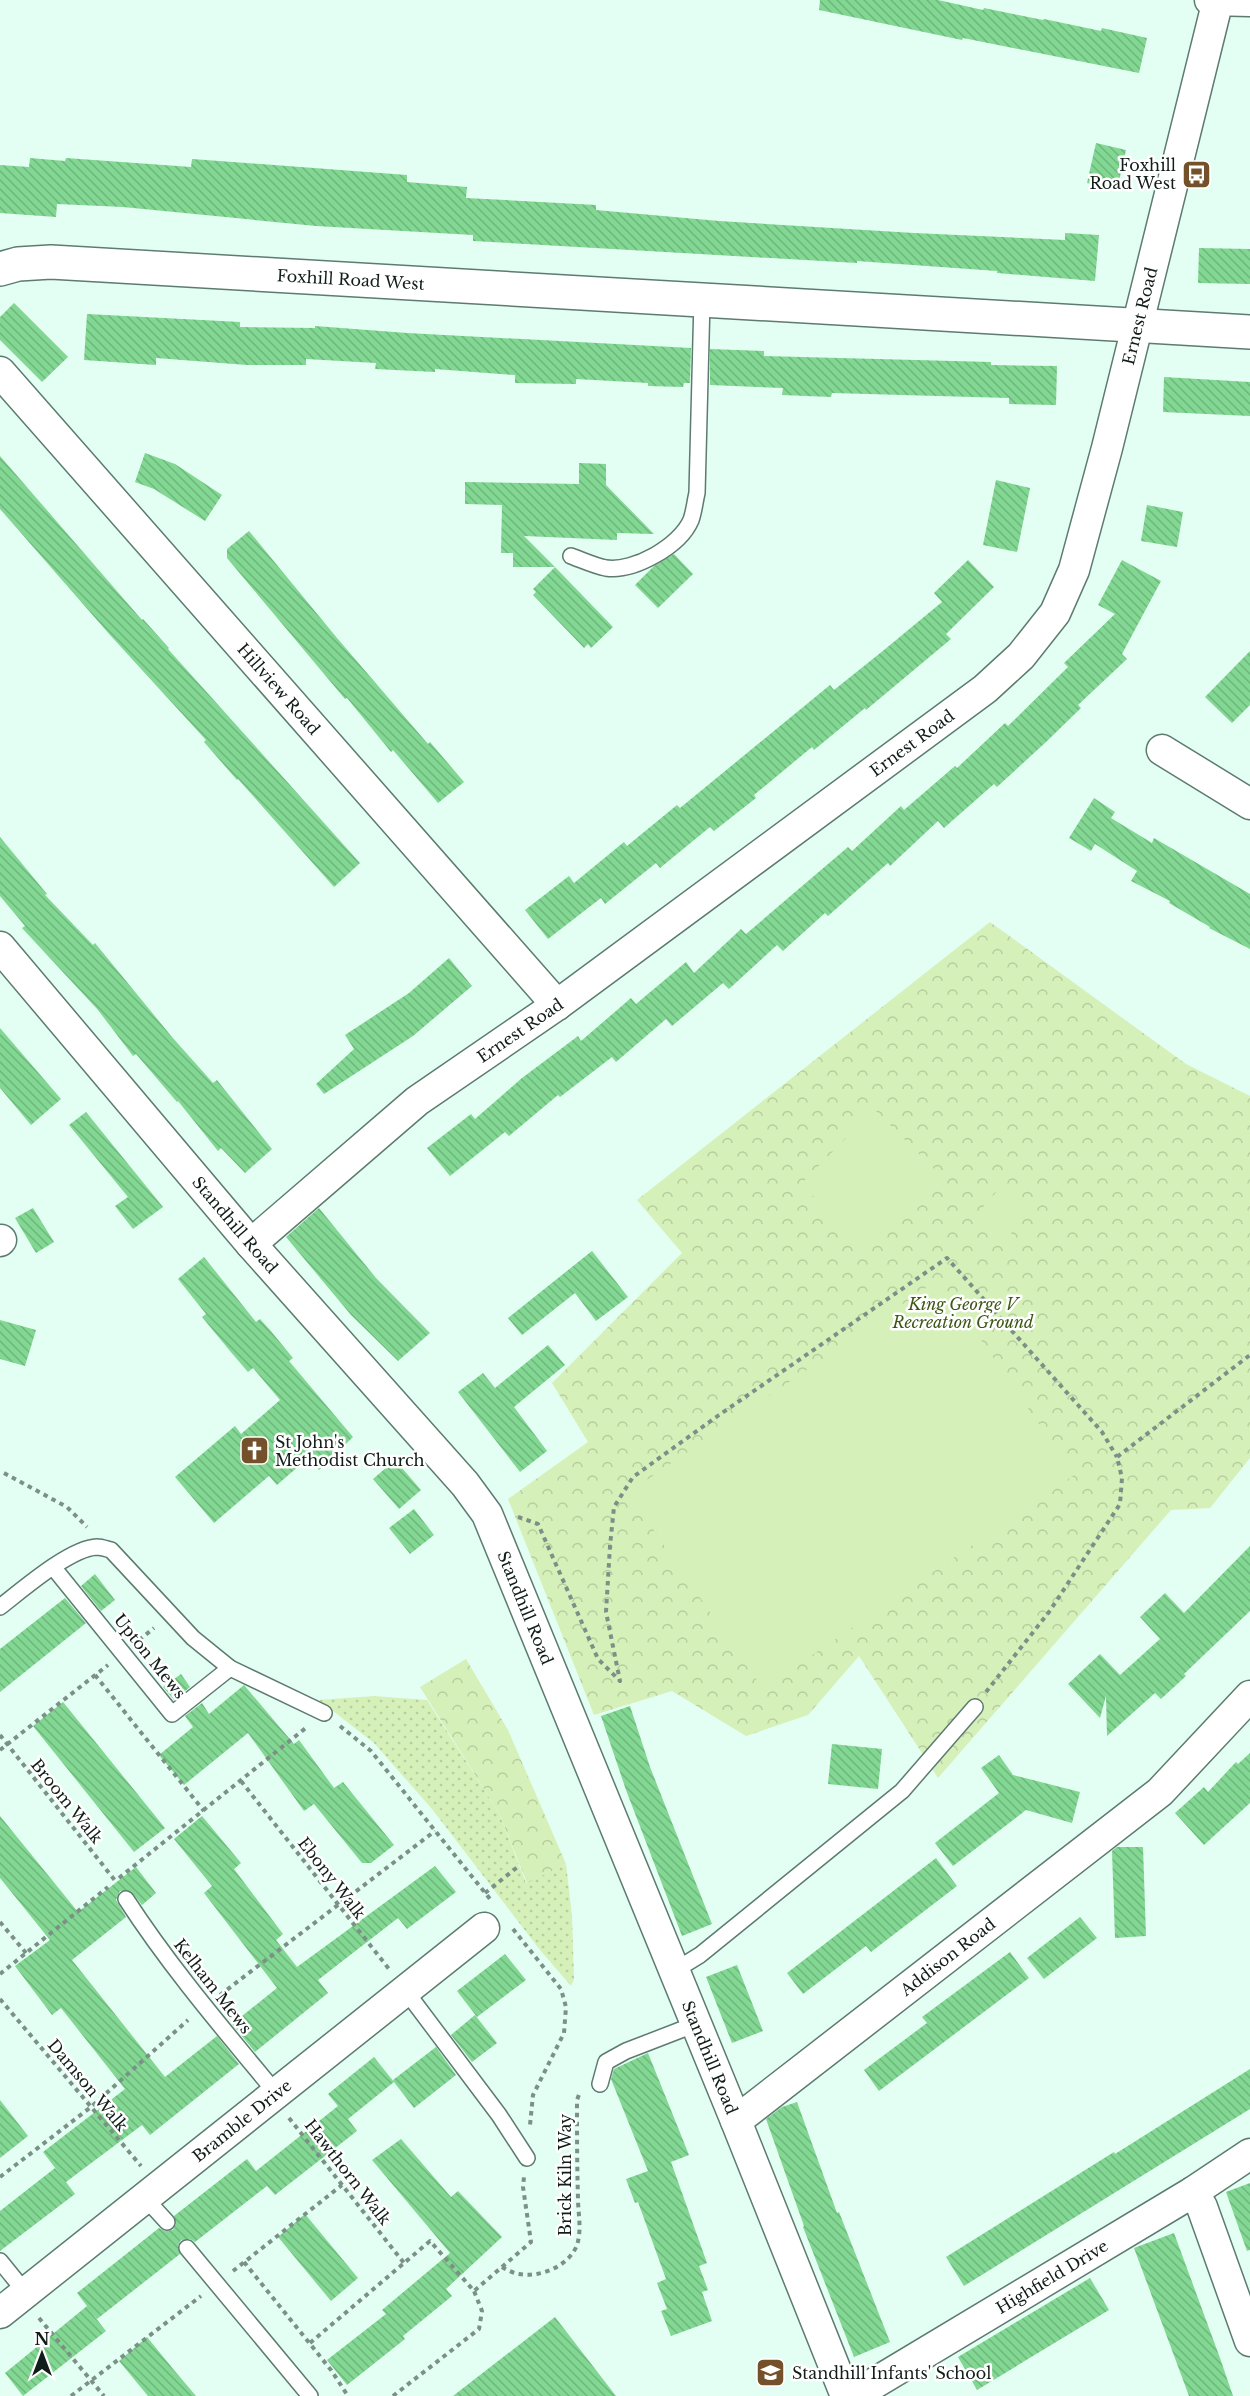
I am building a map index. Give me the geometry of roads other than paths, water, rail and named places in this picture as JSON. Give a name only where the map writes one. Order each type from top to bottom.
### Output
[{"type":"street","points":[[1215,0],[1250,1]]},
{"type":"street","name":"Ernest Road","points":[[251,1244],[417,1101],[557,1005],[985,689],[1021,656],[1055,613],[1074,570],[1137,326],[1215,0]]},
{"type":"street","name":"Foxhill Road West","points":[[0,269],[18,264],[51,262],[1250,332]]},
{"type":"street","name":"Hillview Road","points":[[0,372],[557,1005]]},
{"type":"street","points":[[1162,750],[1250,804]]},
{"type":"street","name":"Standhill Road","points":[[0,947],[251,1244],[465,1484],[490,1520],[846,2396]]},
{"type":"street","name":"Addison Road","points":[[736,2121],[1160,1792],[1250,1696]]},
{"type":"street","name":"Bramble Drive","points":[[16,2301],[496,1919]]},
{"type":"street","name":"Highfield Drive","points":[[853,2396],[1193,2192],[1250,2154]]},
{"type":"street","points":[[1193,2192],[1202,2207],[1250,2341]]},
{"type":"lane","points":[[571,556],[605,568],[626,568],[650,560],[676,538],[691,521],[697,493],[702,300]]},
{"type":"lane","points":[[0,1607],[53,1567],[84,1550],[98,1547],[111,1550],[193,1638],[230,1668],[324,1713]]},
{"type":"lane","name":"Upton Mews","points":[[53,1567],[172,1714],[230,1668]]},
{"type":"lane","points":[[674,1971],[700,1955],[902,1791],[975,1707]]},
{"type":"lane","name":"Kelham Mews","points":[[126,1899],[146,1930],[274,2095]]},
{"type":"lane","points":[[405,1990],[499,2115],[527,2157]]},
{"type":"lane","points":[[600,2084],[606,2062],[626,2051],[696,2024]]},
{"type":"lane","points":[[152,2192],[167,2222]]},
{"type":"lane","points":[[188,2248],[310,2396]]},
{"type":"lane","points":[[0,2262],[16,2301]]},
{"type":"place","name":"Foxhill Road West","points":[[1197,174]]},
{"type":"place","name":"St John's Methodist Church","points":[[254,1451]]},
{"type":"place","name":"Standhill Infants' School","points":[[771,2373]]},
{"type":"park label","name":"King George V Recreation Ground","points":[[963,1313]]}]
